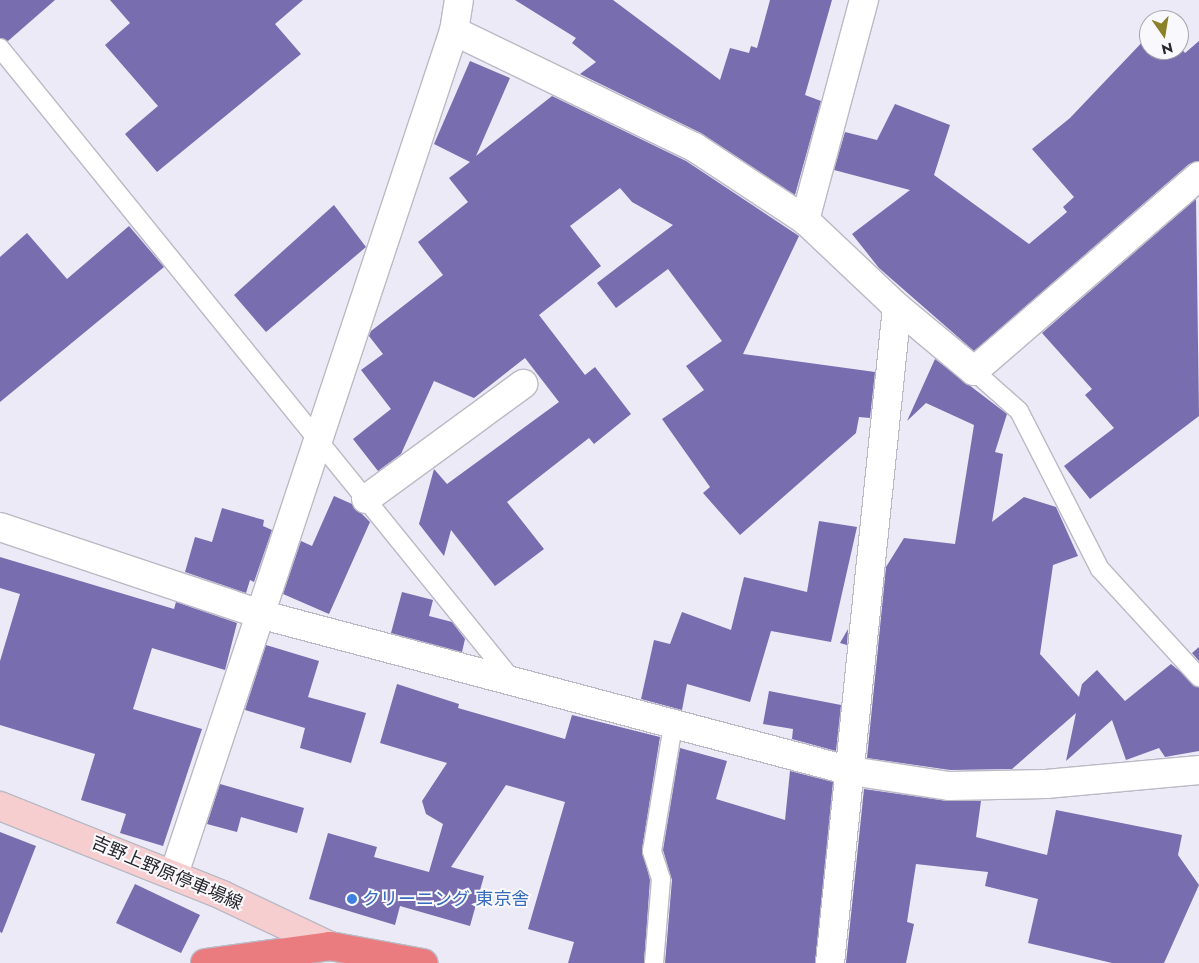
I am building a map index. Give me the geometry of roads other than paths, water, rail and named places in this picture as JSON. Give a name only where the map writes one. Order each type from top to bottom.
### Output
[{"type":"highway","points":[[205,963],[330,946],[424,963]]},
{"type":"main road","name":"吉野上野原停車場線","points":[[0,806],[174,874],[330,946]]},
{"type":"street","points":[[174,874],[263,615],[316,437],[454,32],[459,0]]},
{"type":"street","points":[[805,220],[864,0]]},
{"type":"street","points":[[454,32],[694,147],[805,220],[897,307],[974,371],[1199,176]]},
{"type":"street","points":[[830,963],[835,884],[851,771],[897,307]]},
{"type":"street","points":[[366,499],[523,384]]},
{"type":"street","points":[[0,527],[263,615],[516,685],[851,771],[949,786],[1046,784],[1199,770]]},
{"type":"lane","points":[[0,48],[516,685]]},
{"type":"lane","points":[[974,371],[1019,411],[1100,569],[1199,677]]},
{"type":"lane","points":[[654,963],[661,879],[652,851],[673,726]]},
{"type":"place","name":"クリーニング 東京舎","points":[[352,899]]}]
